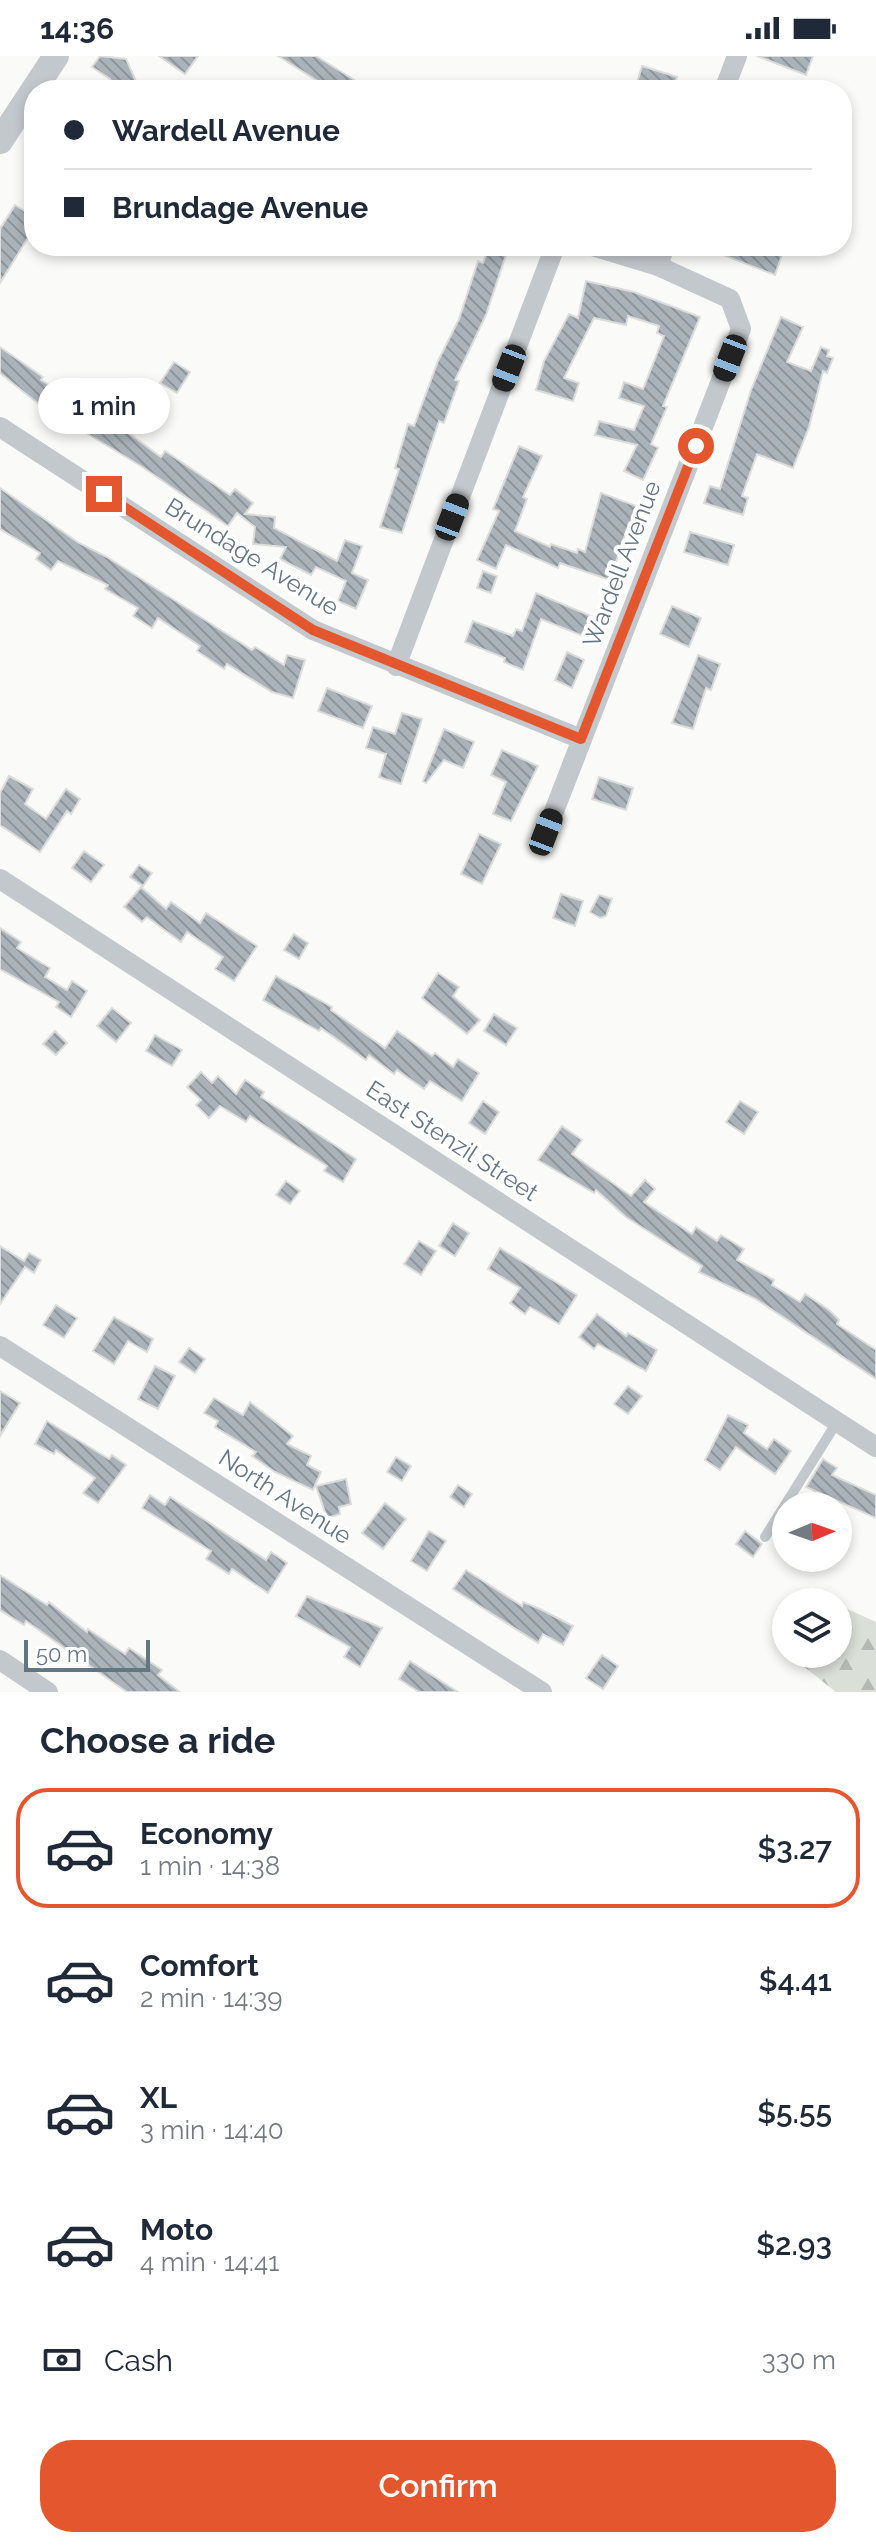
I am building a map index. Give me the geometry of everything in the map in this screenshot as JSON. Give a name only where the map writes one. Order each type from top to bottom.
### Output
[{"type":"street","points":[[40,80],[56,56]]},
{"type":"street","points":[[728,80],[737,56]]},
{"type":"street","points":[[0,141],[24,105]]},
{"type":"street","points":[[396,666],[551,256]]},
{"type":"street","name":"Wardell Avenue","points":[[546,832],[741,329],[730,299],[658,266],[625,256]]},
{"type":"street","points":[[658,266],[662,256]]},
{"type":"street","name":"Brundage Avenue","points":[[0,427],[313,630],[581,739]]},
{"type":"street","name":"East Stenzil Street","points":[[0,879],[876,1447]]},
{"type":"street","name":"North Avenue","points":[[0,1346],[542,1692]]},
{"type":"street","points":[[0,1660],[48,1692]]},
{"type":"lane","points":[[765,1537],[837,1422]]},
{"type":"green space","points":[[852,1611],[876,1622],[876,1692],[836,1692],[806,1668],[852,1668]]},
{"type":"building","points":[[100,56],[126,59],[135,80],[110,80],[92,67]]},
{"type":"building","points":[[159,56],[198,56],[185,74]]},
{"type":"building","points":[[278,56],[316,56],[354,80],[316,80]]},
{"type":"building","points":[[757,56],[813,56],[806,75]]},
{"type":"building","points":[[642,66],[677,77],[676,80],[638,80]]},
{"type":"building","points":[[15,205],[24,211],[24,244],[0,283],[0,229]]},
{"type":"building","points":[[485,256],[506,256],[486,315],[455,380],[459,381],[444,423],[439,421],[402,533],[380,527],[399,469],[395,468],[408,424],[414,426],[438,361],[459,319],[478,261],[483,263]]},
{"type":"building","points":[[726,256],[782,256],[775,275]]},
{"type":"building","points":[[586,281],[634,292],[700,317],[663,406],[667,407],[651,444],[658,448],[643,480],[624,471],[637,445],[595,435],[599,421],[634,430],[644,406],[619,398],[624,382],[643,389],[664,336],[657,333],[659,326],[628,316],[626,325],[594,318],[564,378],[579,383],[573,401],[536,390],[544,361],[569,314],[578,318]]},
{"type":"building","points":[[781,317],[803,327],[787,362],[811,371],[821,347],[829,350],[827,356],[833,358],[827,373],[823,371],[809,427],[793,468],[757,454],[742,496],[748,498],[743,515],[704,503],[710,486],[720,489],[751,390]]},
{"type":"building","points":[[0,347],[43,377],[41,380],[82,405],[85,401],[161,457],[165,451],[230,495],[235,489],[253,503],[245,514],[275,517],[274,528],[337,561],[345,540],[362,546],[352,573],[368,580],[356,609],[338,601],[346,581],[316,567],[311,575],[280,559],[286,547],[253,544],[255,527],[237,513],[228,526],[144,468],[40,405],[0,373]]},
{"type":"building","points":[[174,362],[190,372],[177,393],[160,383]]},
{"type":"building","points":[[519,446],[542,456],[523,497],[527,499],[515,531],[550,547],[551,544],[577,553],[578,549],[585,552],[601,493],[642,508],[635,525],[629,523],[610,580],[560,563],[558,568],[506,545],[496,569],[477,560],[499,511],[493,509]]},
{"type":"building","points":[[0,488],[79,543],[107,557],[252,650],[255,647],[284,665],[287,655],[305,660],[293,698],[272,692],[227,664],[224,669],[197,651],[200,646],[158,618],[152,628],[133,616],[138,608],[105,589],[108,585],[58,561],[51,570],[36,559],[40,553],[0,529]]},
{"type":"building","points":[[690,532],[734,545],[728,565],[684,552]]},
{"type":"building","points":[[483,571],[497,576],[491,593],[477,588]]},
{"type":"building","points":[[536,593],[591,616],[583,636],[541,619],[523,670],[504,662],[505,658],[465,642],[473,621],[513,636],[516,629],[522,631]]},
{"type":"building","points":[[672,606],[701,618],[689,647],[660,634]]},
{"type":"building","points":[[567,652],[584,660],[572,688],[555,680]]},
{"type":"building","points":[[698,655],[720,664],[711,690],[706,688],[693,729],[672,723]]},
{"type":"building","points":[[327,688],[372,706],[363,728],[318,711]]},
{"type":"building","points":[[402,713],[422,719],[401,784],[379,777],[386,754],[366,748],[373,727],[395,734]]},
{"type":"building","points":[[444,729],[474,742],[463,768],[444,760],[426,783],[423,781]]},
{"type":"building","points":[[502,750],[538,766],[511,821],[493,814],[506,782],[491,775]]},
{"type":"building","points":[[9,776],[33,789],[25,804],[46,819],[66,789],[80,799],[71,814],[67,811],[40,852],[0,825],[0,793]]},
{"type":"building","points":[[599,777],[633,788],[626,810],[592,799]]},
{"type":"building","points":[[479,834],[501,844],[482,884],[461,874]]},
{"type":"building","points":[[84,851],[104,865],[91,882],[72,868]]},
{"type":"building","points":[[139,865],[152,873],[143,886],[130,877]]},
{"type":"building","points":[[141,887],[166,909],[171,902],[200,923],[206,913],[257,946],[234,981],[215,969],[223,957],[187,932],[181,942],[147,917],[142,922],[124,907]]},
{"type":"building","points":[[561,894],[583,901],[575,926],[553,918]]},
{"type":"building","points":[[599,895],[612,899],[606,916],[600,918],[590,912]]},
{"type":"building","points":[[0,928],[21,942],[17,948],[50,968],[45,977],[67,990],[72,981],[87,991],[71,1017],[56,1007],[59,1002],[0,969]]},
{"type":"building","points":[[294,934],[308,943],[299,959],[284,950]]},
{"type":"building","points":[[438,973],[459,987],[453,996],[480,1020],[467,1034],[422,998]]},
{"type":"building","points":[[276,976],[332,1007],[331,1010],[385,1048],[397,1031],[453,1067],[458,1059],[479,1073],[462,1101],[430,1081],[424,1089],[397,1070],[394,1074],[369,1055],[366,1060],[321,1028],[319,1031],[263,1000]]},
{"type":"building","points":[[112,1008],[131,1023],[116,1042],[97,1026]]},
{"type":"building","points":[[494,1014],[517,1028],[506,1045],[484,1031]]},
{"type":"building","points":[[55,1031],[67,1043],[56,1055],[43,1044]]},
{"type":"building","points":[[155,1035],[182,1050],[172,1066],[146,1051]]},
{"type":"building","points":[[201,1072],[212,1083],[218,1076],[236,1094],[245,1080],[264,1092],[261,1097],[356,1159],[343,1182],[324,1171],[327,1166],[250,1116],[246,1122],[220,1106],[209,1118],[196,1105],[201,1100],[187,1087]]},
{"type":"building","points":[[483,1101],[499,1112],[485,1134],[469,1123]]},
{"type":"building","points":[[740,1101],[758,1112],[744,1134],[726,1122]]},
{"type":"building","points":[[562,1126],[582,1140],[572,1154],[631,1196],[645,1180],[655,1189],[644,1202],[692,1234],[696,1227],[717,1241],[721,1235],[744,1249],[737,1260],[774,1280],[772,1285],[800,1302],[805,1294],[829,1310],[839,1320],[837,1324],[876,1350],[876,1379],[756,1299],[699,1272],[702,1266],[626,1217],[596,1190],[594,1193],[538,1160]]},
{"type":"building","points":[[286,1181],[300,1191],[290,1204],[276,1195]]},
{"type":"building","points":[[453,1223],[469,1233],[455,1256],[439,1246]]},
{"type":"building","points":[[419,1241],[436,1251],[421,1275],[404,1264]]},
{"type":"building","points":[[0,1246],[24,1261],[29,1253],[41,1260],[34,1273],[25,1267],[0,1304]]},
{"type":"building","points":[[500,1248],[577,1295],[559,1324],[530,1307],[525,1314],[510,1303],[520,1288],[488,1269]]},
{"type":"building","points":[[56,1305],[77,1318],[64,1338],[43,1325]]},
{"type":"building","points":[[597,1314],[626,1336],[628,1333],[657,1350],[646,1371],[598,1344],[594,1349],[579,1337]]},
{"type":"building","points":[[114,1317],[153,1339],[147,1352],[128,1341],[114,1364],[93,1351]]},
{"type":"building","points":[[189,1348],[205,1359],[195,1373],[179,1362]]},
{"type":"building","points":[[155,1366],[175,1376],[158,1409],[138,1399]]},
{"type":"building","points":[[628,1386],[642,1396],[628,1414],[614,1404]]},
{"type":"building","points":[[0,1391],[20,1403],[0,1436]]},
{"type":"building","points":[[214,1398],[243,1415],[250,1402],[293,1436],[287,1444],[311,1456],[307,1465],[321,1472],[313,1490],[275,1472],[252,1456],[256,1452],[215,1427],[218,1421],[204,1413]]},
{"type":"building","points":[[728,1415],[748,1425],[744,1433],[767,1449],[774,1439],[791,1451],[775,1474],[736,1447],[720,1470],[705,1460]]},
{"type":"building","points":[[47,1421],[109,1459],[112,1455],[126,1465],[98,1503],[83,1493],[95,1478],[56,1450],[54,1454],[35,1444]]},
{"type":"building","points":[[396,1457],[411,1466],[402,1481],[387,1472]]},
{"type":"building","points":[[823,1459],[837,1468],[832,1475],[876,1495],[876,1518],[852,1507],[852,1492],[817,1492],[806,1487]]},
{"type":"building","points":[[346,1479],[351,1504],[339,1507],[340,1514],[327,1518],[316,1486]]},
{"type":"building","points":[[458,1485],[472,1494],[464,1507],[450,1497]]},
{"type":"building","points":[[150,1495],[165,1505],[170,1497],[266,1560],[271,1552],[287,1563],[268,1593],[232,1569],[229,1574],[206,1559],[211,1551],[142,1508]]},
{"type":"building","points":[[385,1503],[406,1519],[383,1549],[362,1533]]},
{"type":"building","points":[[429,1531],[446,1541],[427,1571],[411,1561]]},
{"type":"building","points":[[745,1531],[762,1544],[753,1557],[736,1544]]},
{"type":"building","points":[[466,1570],[522,1606],[523,1602],[573,1626],[563,1645],[543,1634],[538,1643],[453,1589]]},
{"type":"building","points":[[0,1575],[47,1605],[49,1602],[87,1632],[88,1629],[125,1654],[129,1648],[162,1670],[158,1675],[180,1692],[127,1692],[26,1621],[24,1625],[0,1610]]},
{"type":"building","points":[[307,1596],[382,1628],[360,1667],[344,1657],[350,1647],[296,1616]]},
{"type":"building","points":[[602,1655],[618,1666],[603,1689],[586,1678]]},
{"type":"building","points":[[410,1661],[458,1692],[419,1692],[399,1679]]},
{"type":"route","points":[[104,494],[313,630],[581,739],[696,446]]}]
